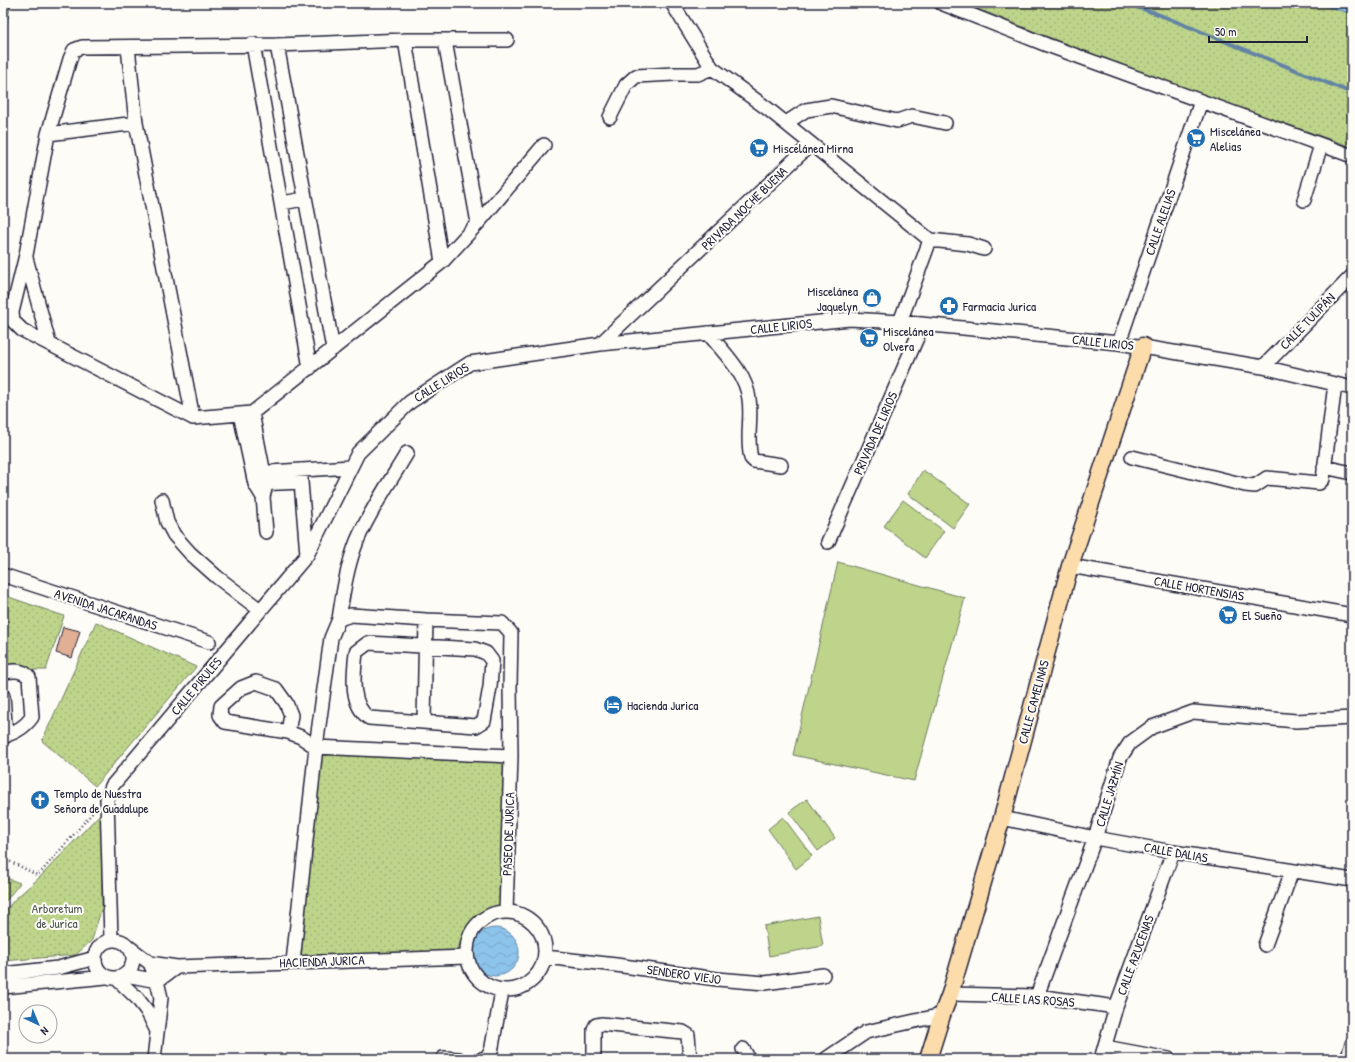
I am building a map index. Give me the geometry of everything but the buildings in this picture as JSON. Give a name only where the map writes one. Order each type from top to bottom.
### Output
[{"type":"main road","name":"CALLE CAMELINAS","points":[[928,1059],[950,994],[1002,818],[1070,566],[1143,346]]},
{"type":"street","points":[[672,3],[712,68],[786,123],[930,240],[968,244],[984,249]]},
{"type":"street","points":[[941,3],[1047,45],[1352,156]]},
{"type":"street","points":[[507,40],[405,40],[277,45],[253,44],[82,47],[74,50],[48,134],[26,255],[12,312],[13,321],[22,330],[193,418],[246,413],[310,368],[442,262],[478,223],[544,145]]},
{"type":"street","points":[[405,40],[442,262]]},
{"type":"street","points":[[445,41],[478,223]]},
{"type":"street","points":[[253,44],[310,368]]},
{"type":"street","points":[[277,45],[332,349]]},
{"type":"street","points":[[128,47],[136,123],[193,418]]},
{"type":"street","points":[[610,117],[626,85],[636,76],[698,74],[712,68]]},
{"type":"street","name":"CALLE ALELIAS","points":[[1119,343],[1201,101]]},
{"type":"street","points":[[786,123],[806,110],[830,106],[897,121],[912,116],[945,123]]},
{"type":"street","points":[[48,134],[136,123]]},
{"type":"street","name":"PRIVADA NOCHE BUENA","points":[[600,344],[811,144]]},
{"type":"street","points":[[1304,200],[1321,145]]},
{"type":"street","points":[[282,203],[304,199]]},
{"type":"street","points":[[900,322],[930,240]]},
{"type":"street","points":[[26,255],[49,343]]},
{"type":"street","name":"CALLE TULIPÁN","points":[[1263,367],[1352,276]]},
{"type":"street","name":"CALLE LIRIOS","points":[[358,452],[410,402],[470,363],[600,344],[850,319],[923,324],[1143,346],[1263,367],[1352,388]]},
{"type":"street","name":"PRIVADA DE LIRIOS","points":[[828,542],[923,324]]},
{"type":"street","points":[[708,333],[746,383],[749,400],[751,458],[754,461],[781,465]]},
{"type":"street","points":[[1132,457],[1245,485],[1255,486],[1267,478],[1319,484],[1323,480],[1335,384]]},
{"type":"street","points":[[246,413],[263,497],[266,532]]},
{"type":"street","name":"CALLE PIRULES","points":[[111,940],[107,799],[112,786],[307,554],[358,452]]},
{"type":"street","points":[[293,962],[316,747],[332,638],[339,619],[344,583],[356,542],[373,509],[407,453]]},
{"type":"street","points":[[259,478],[301,476],[351,467]]},
{"type":"street","points":[[1324,467],[1352,473]]},
{"type":"street","points":[[301,476],[307,554]]},
{"type":"street","points":[[162,500],[167,522],[174,535],[190,553],[260,610]]},
{"type":"street","name":"CALLE HORTENSIAS","points":[[1070,566],[1352,615]]},
{"type":"street","name":"AVENIDA JACARANDAS","points":[[3,575],[209,642]]},
{"type":"street","name":"PASEO DE JURICA","points":[[339,619],[351,615],[502,623],[511,633],[511,756],[506,912]]},
{"type":"street","points":[[424,722],[426,620]]},
{"type":"street","points":[[368,643],[475,649],[486,653],[492,660],[490,687],[484,721],[476,726],[370,718],[363,713],[358,706],[353,677],[356,652],[368,643]]},
{"type":"street","points":[[3,672],[18,671],[25,673],[29,677],[32,717],[27,724],[4,736],[3,696]]},
{"type":"street","points":[[288,732],[291,715],[286,703],[276,689],[256,682],[241,688],[221,706],[220,715],[225,722],[288,732],[301,737],[316,747],[511,756]]},
{"type":"street","points":[[490,687],[510,687]]},
{"type":"street","name":"CALLE JAZMÍN","points":[[1037,996],[1095,838],[1120,758],[1130,743],[1152,727],[1193,712],[1296,721],[1352,718]]},
{"type":"street","name":"CALLE DALIAS","points":[[1002,818],[1095,838],[1173,852],[1352,880]]},
{"type":"street","name":"CALLE AZUCENAS","points":[[1103,1053],[1116,1007],[1173,852]]},
{"type":"street","points":[[1265,945],[1292,870]]},
{"type":"street","points":[[506,912],[527,918],[536,926],[542,935],[545,946],[541,968],[535,977],[527,985],[516,989],[502,991],[484,984],[476,977],[470,968],[467,957],[467,946],[470,935],[476,926],[485,918],[506,912]]},
{"type":"street","points":[[154,1059],[160,998],[157,981],[150,963],[125,943],[118,940],[111,940],[103,943],[97,950],[95,958],[97,970],[116,977],[147,1011],[156,1029]]},
{"type":"street","points":[[116,977],[132,967],[134,957],[130,948]]},
{"type":"street","name":"HACIENDA JURICA","points":[[150,963],[177,966],[467,957]]},
{"type":"street","name":"SENDERO VIEJO","points":[[544,957],[717,979],[765,983],[823,975]]},
{"type":"street","points":[[3,974],[58,968],[95,958]]},
{"type":"street","points":[[3,987],[116,977],[157,981],[177,966]]},
{"type":"street","points":[[482,1059],[487,1057],[491,1052],[502,991]]},
{"type":"street","name":"CALLE LAS ROSAS","points":[[950,994],[1037,996],[1116,1007]]},
{"type":"street","points":[[826,1059],[866,1032],[942,1015]]},
{"type":"street","points":[[594,1059],[594,1029],[596,1026],[601,1024],[683,1032],[688,1035],[690,1059]]},
{"type":"street","points":[[1347,1059],[1352,1044]]},
{"type":"street","points":[[1103,1053],[1169,1059]]},
{"type":"street","points":[[443,1058],[459,1059]]},
{"type":"path","points":[[3,858],[37,875],[99,805],[107,803]]},
{"type":"green space","points":[[3,3],[11,3],[3,40]]},
{"type":"green space","points":[[963,3],[1352,3],[1352,147],[1136,72]]},
{"type":"green space","points":[[923,470],[970,504],[953,528],[908,494]]},
{"type":"green space","points":[[903,500],[944,531],[925,558],[884,526]]},
{"type":"green space","points":[[838,562],[965,598],[914,781],[793,755]]},
{"type":"green space","points":[[3,595],[64,616],[46,670],[3,670]]},
{"type":"green space","points":[[96,622],[196,667],[95,786],[42,741]]},
{"type":"green space","points":[[322,752],[505,761],[501,906],[468,925],[457,951],[298,958]]},
{"type":"green space","points":[[807,799],[835,838],[818,851],[789,812]]},
{"type":"green space","name":"Arboretum de Jurica","points":[[100,814],[102,818],[102,907],[92,940],[76,955],[3,961],[3,914],[14,900],[40,877]]},
{"type":"green space","points":[[783,817],[812,856],[796,869],[768,829]]},
{"type":"green space","points":[[3,877],[20,883],[3,904]]},
{"type":"green space","points":[[818,916],[823,946],[769,956],[764,926]]},
{"type":"water","points":[[1316,3],[1352,3],[1352,14]]},
{"type":"water","points":[[490,928],[500,928],[509,932],[515,938],[518,943],[518,961],[509,972],[500,976],[490,976],[481,972],[475,966],[471,957],[471,947],[475,938],[481,932]]},
{"type":"waterway","points":[[1125,3],[1155,13],[1352,93]]},
{"type":"place","name":"Miscelánea Alelias","points":[[1196,138]]},
{"type":"place","name":"Miscelánea Mirna","points":[[759,148]]},
{"type":"place","name":"Miscelánea Jaquelyn","points":[[872,298]]},
{"type":"place","name":"Farmacia Jurica","points":[[949,306]]},
{"type":"place","name":"Miscelánea Olvera","points":[[869,338]]},
{"type":"place","name":"El Sueño","points":[[1228,615]]},
{"type":"place","name":"Hacienda Jurica","points":[[613,705]]},
{"type":"place","name":"Templo de Nuestra Señora de Guadalupe","points":[[40,800]]}]
